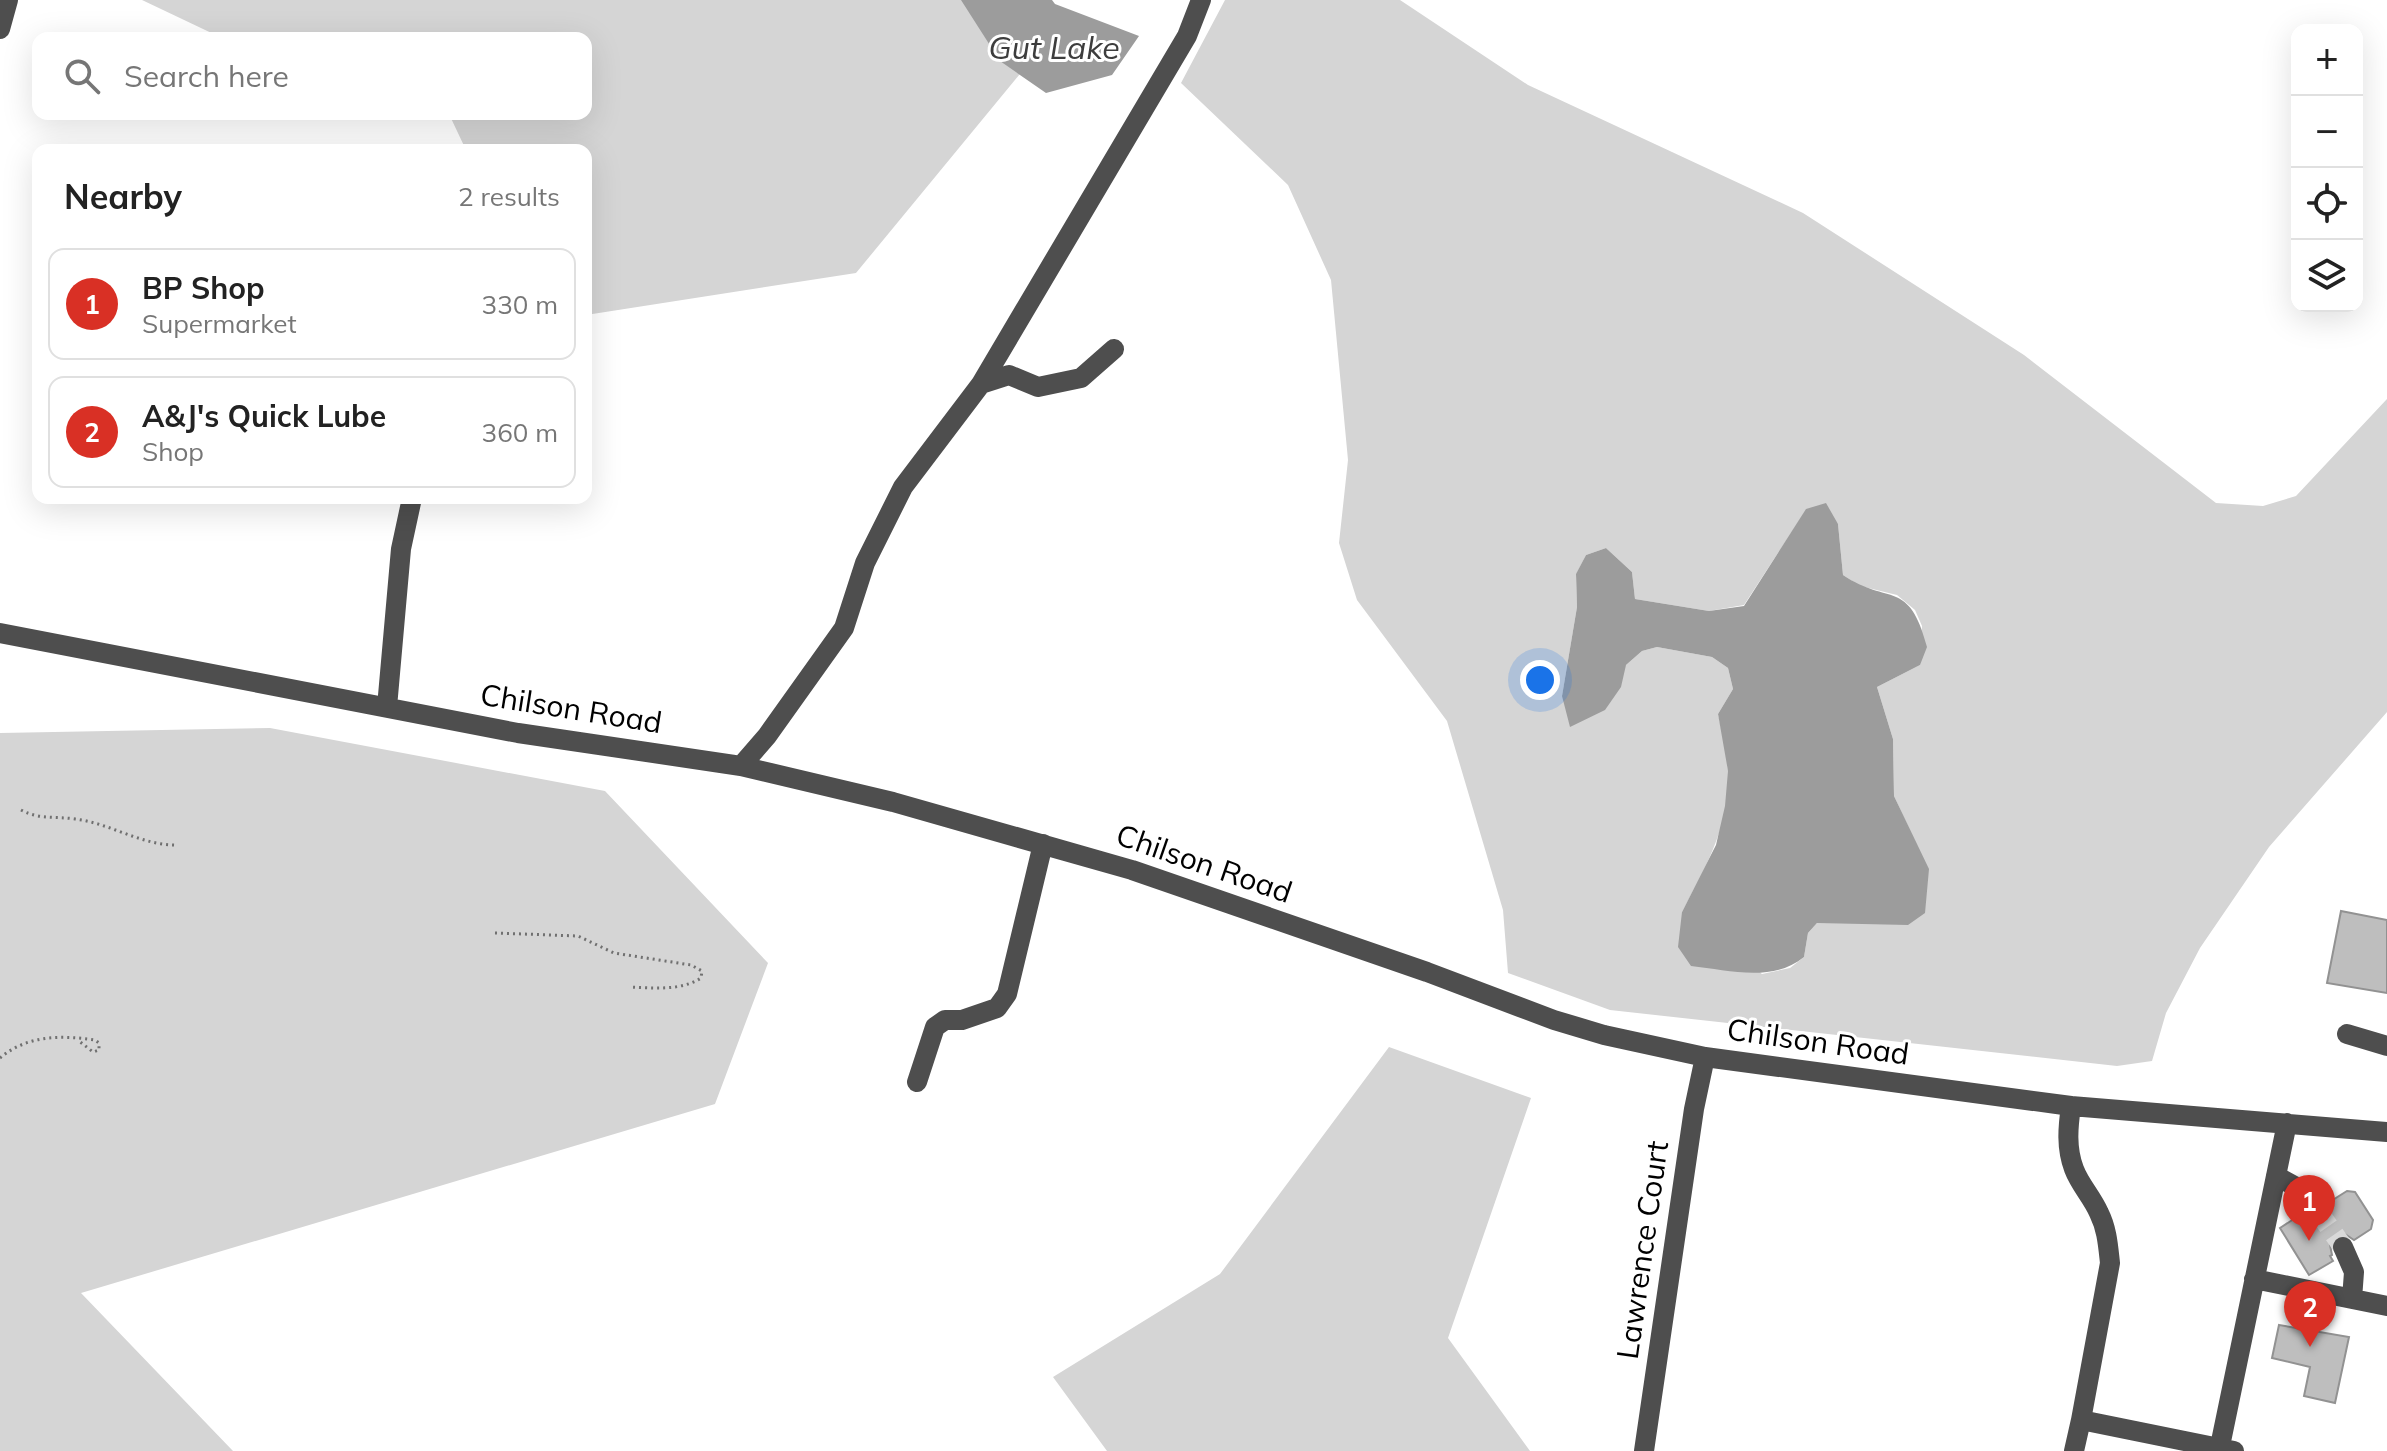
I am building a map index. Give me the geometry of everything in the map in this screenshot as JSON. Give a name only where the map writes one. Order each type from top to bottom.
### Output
[{"type":"street","points":[[0,29],[8,0]]},
{"type":"street","points":[[741,766],[775,726],[844,628],[865,563],[903,487],[981,384],[1187,36],[1201,0]]},
{"type":"street","points":[[981,384],[1009,375],[1038,387],[1081,378],[1114,349]]},
{"type":"street","points":[[387,707],[401,549],[411,504]]},
{"type":"street","name":"Chilson Road","points":[[0,633],[518,733],[741,766],[897,803],[1132,870],[1427,972],[1554,1020],[1604,1035],[1705,1057],[2071,1106],[2387,1132]]},
{"type":"street","points":[[917,1082],[935,1027],[945,1020],[962,1020],[997,1008],[1007,994],[1043,844]]},
{"type":"street","points":[[2347,1034],[2387,1046]]},
{"type":"street","name":"Lawrence Court","points":[[1644,1451],[1694,1109],[1705,1057]]},
{"type":"street","points":[[2071,1106],[2067,1133],[2072,1166],[2080,1185],[2099,1213],[2107,1237],[2110,1263],[2074,1451]]},
{"type":"street","points":[[2081,1420],[2174,1445],[2224,1450],[2254,1279],[2287,1123]]},
{"type":"street","points":[[2276,1176],[2300,1189],[2317,1210]]},
{"type":"street","points":[[2343,1247],[2354,1272],[2352,1299]]},
{"type":"street","points":[[2254,1279],[2387,1306]]},
{"type":"path","points":[[21,810],[42,818],[71,818],[102,824],[141,839],[178,845]]},
{"type":"path","points":[[495,933],[578,936],[614,953],[691,965],[702,971],[701,978],[693,983],[658,989],[630,987]]},
{"type":"path","points":[[0,1058],[24,1042],[39,1039],[95,1040],[99,1043],[99,1050],[93,1052],[79,1041]]},
{"type":"shaded area","points":[[142,0],[1039,0],[1052,35],[856,273],[592,314],[592,144],[463,144],[452,120],[592,120],[592,32],[209,32]]},
{"type":"shaded area","points":[[1225,0],[1400,0],[1528,85],[1803,213],[2024,355],[2216,503],[2263,506],[2296,496],[2387,399],[2387,712],[2269,847],[2200,948],[2166,1013],[2152,1061],[2117,1066],[1610,1010],[1508,973],[1503,910],[1447,721],[1357,600],[1339,543],[1348,460],[1331,280],[1288,185],[1181,83]],"holes":[[[1806,510],[1838,524],[1843,575],[1860,586],[1897,595],[1915,610],[1922,626],[1920,665],[1877,687],[1893,739],[1894,796],[1928,869],[1849,922],[1817,923],[1808,933],[1804,957],[1790,968],[1762,974],[1682,912],[1715,844],[1726,808],[1728,770],[1718,714],[1733,689],[1728,668],[1712,657],[1657,647],[1642,651],[1626,665],[1562,696],[1577,607],[1576,575],[1586,555],[1606,548],[1632,572],[1635,599],[1709,611],[1744,605]]]},
{"type":"shaded area","points":[[270,728],[605,791],[768,963],[715,1104],[81,1293],[233,1451],[0,1451],[0,733]]},
{"type":"shaded area","points":[[1389,1047],[1531,1098],[1448,1338],[1530,1451],[1107,1451],[1053,1377],[1220,1274]]},
{"type":"water","name":"Gut Lake","points":[[961,0],[1052,0],[1055,4],[1139,36],[1112,75],[1046,93],[1000,61]]},
{"type":"water","points":[[1826,503],[1838,524],[1843,575],[1905,602],[1920,625],[1927,647],[1920,665],[1877,687],[1893,739],[1894,796],[1929,869],[1925,913],[1908,925],[1817,923],[1808,933],[1804,957],[1778,970],[1750,973],[1691,966],[1678,947],[1682,912],[1716,845],[1725,806],[1728,771],[1718,714],[1733,689],[1728,668],[1712,657],[1657,647],[1642,651],[1626,665],[1621,687],[1605,710],[1570,727],[1562,696],[1577,607],[1576,574],[1586,555],[1606,548],[1632,572],[1635,599],[1709,611],[1744,606],[1806,509]]},
{"type":"building","points":[[2341,911],[2387,920],[2387,993],[2327,983]]},
{"type":"building","points":[[2347,1191],[2355,1192],[2373,1220],[2371,1229],[2354,1240],[2345,1234],[2337,1236],[2330,1245],[2333,1261],[2309,1275],[2280,1228],[2303,1213],[2313,1222],[2325,1221],[2329,1214],[2328,1203]]},
{"type":"building","points":[[2279,1325],[2349,1337],[2335,1403],[2304,1396],[2310,1367],[2272,1358]]},
{"type":"tunnel","points":[[2317,1210],[2343,1247]]},
{"type":"place","name":"BP Shop","points":[[2309,1241]]},
{"type":"place","name":"A&J's Quick Lube","points":[[2310,1347]]}]
